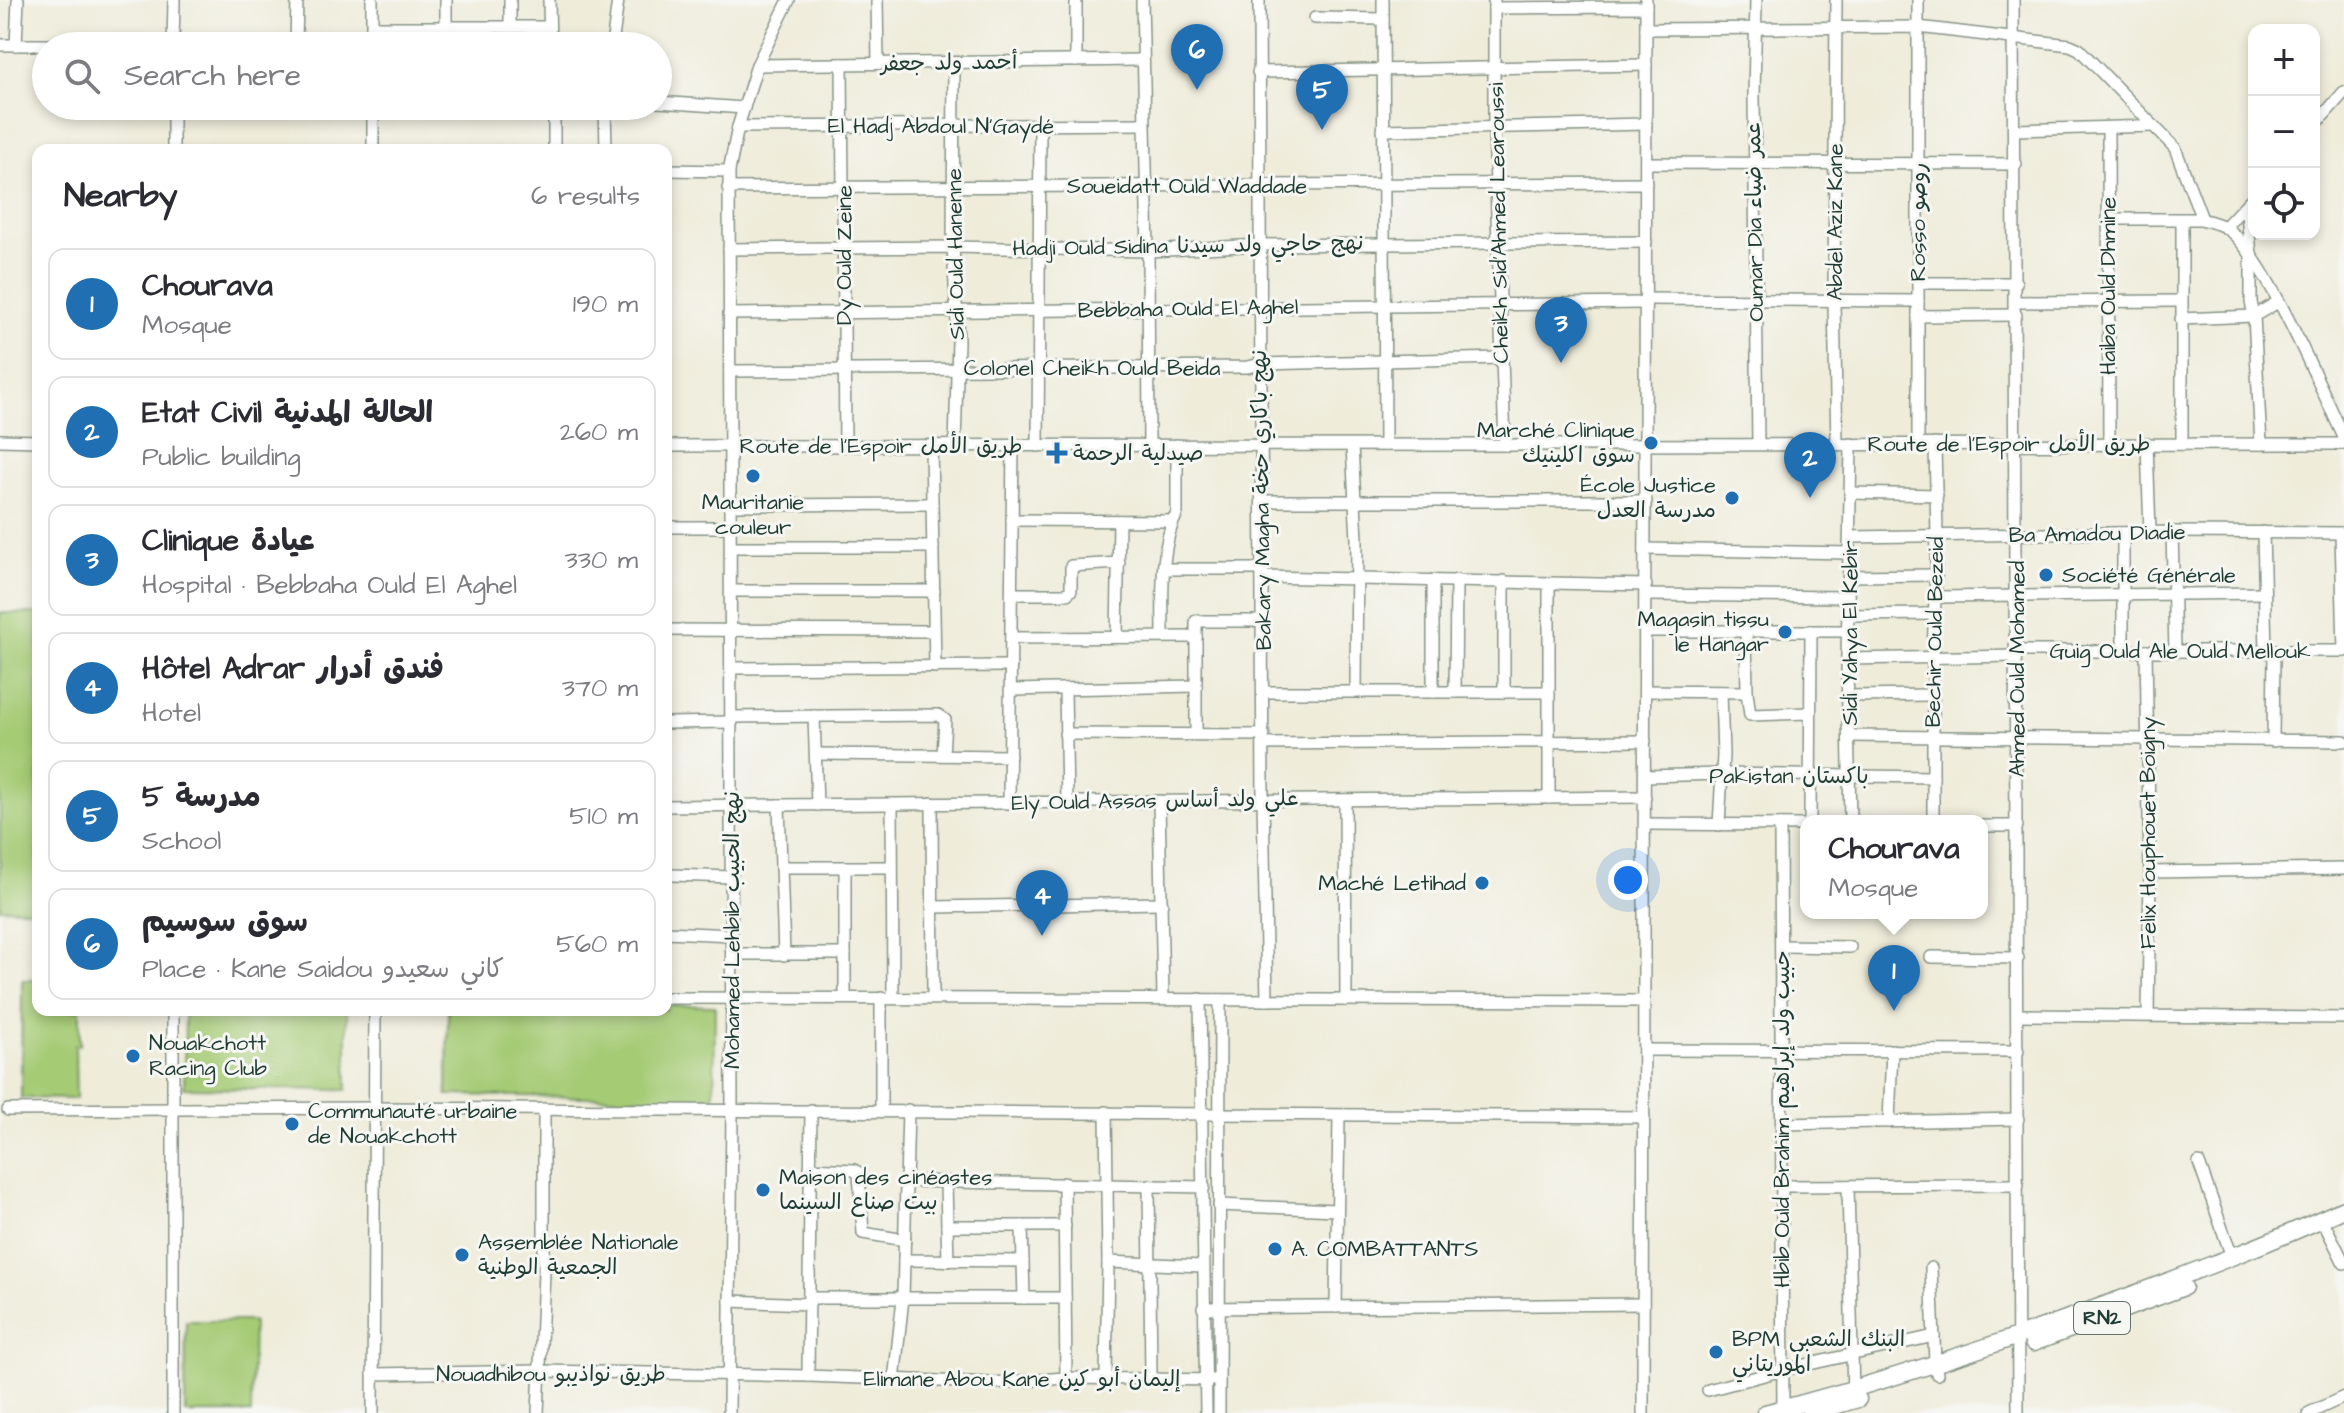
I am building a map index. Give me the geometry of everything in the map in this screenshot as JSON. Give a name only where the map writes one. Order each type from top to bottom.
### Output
[{"type":"highway","name":"RN2","points":[[1765,1413],[1822,1408],[1852,1395],[2158,1297],[2325,1224],[2344,1209]]},
{"type":"highway","name":"RN2","points":[[2016,1344],[2232,1257],[2325,1224],[2344,1221]]},
{"type":"street","points":[[16,45],[18,0]]},
{"type":"street","points":[[173,32],[174,0]]},
{"type":"street","points":[[296,32],[297,0]]},
{"type":"street","points":[[372,0],[372,32]]},
{"type":"street","points":[[446,0],[446,26]]},
{"type":"street","points":[[510,0],[510,27]]},
{"type":"street","points":[[549,0],[549,32]]},
{"type":"street","points":[[614,32],[618,0]]},
{"type":"street","name":"Mohamed Lehbib نهج الحبيب","points":[[729,1413],[732,591],[728,188],[738,127],[757,65],[789,0]]},
{"type":"street","points":[[877,0],[878,63]]},
{"type":"street","points":[[1076,0],[1076,61]]},
{"type":"street","points":[[1142,0],[1149,446]]},
{"type":"street","name":"Bakary Magha نهج باكاري حخة","points":[[1259,0],[1267,1000]]},
{"type":"street","points":[[1383,0],[1385,445]]},
{"type":"street","name":"Oumar Dia عمر ضياء","points":[[1756,0],[1754,163],[1758,444]]},
{"type":"street","name":"Abdel Aziz Kane","points":[[1836,0],[1834,302],[1837,444]]},
{"type":"street","name":"Rosso روصو","points":[[1918,0],[1918,444]]},
{"type":"street","name":"Ahmed Ould Mohamed","points":[[2013,0],[2016,164],[2018,1413]]},
{"type":"street","points":[[1494,4],[1646,3],[1643,1413]]},
{"type":"street","name":"Cheikh Sid'Ahmed Learoussi","points":[[1494,4],[1494,127],[1505,445]]},
{"type":"street","points":[[1315,18],[1383,19]]},
{"type":"street","points":[[372,27],[549,27]]},
{"type":"street","points":[[1646,29],[1918,27],[2070,45],[2079,49],[2175,148],[2202,219]]},
{"type":"street","points":[[0,45],[32,45]]},
{"type":"street","name":"أحمد ولد جعفر","points":[[757,65],[1142,60]]},
{"type":"street","name":"Sidi Ould Hanenne","points":[[954,63],[953,247],[958,312],[955,446]]},
{"type":"street","name":"Dy Ould Zeine","points":[[842,64],[845,446]]},
{"type":"street","points":[[1258,72],[1646,65]]},
{"type":"street","points":[[2320,119],[2344,92]]},
{"type":"street","points":[[672,103],[744,108]]},
{"type":"street","points":[[173,120],[173,144]]},
{"type":"street","points":[[373,120],[373,144]]},
{"type":"street","points":[[554,120],[554,144]]},
{"type":"street","points":[[605,120],[606,144]]},
{"type":"street","name":"El Hadj Abdoul N'Gaydé","points":[[738,127],[1144,124]]},
{"type":"street","points":[[1383,130],[1646,124]]},
{"type":"street","points":[[1038,446],[1040,126]]},
{"type":"street","points":[[2015,130],[2154,126]]},
{"type":"street","name":"Haiba Ould Dhmine","points":[[2108,129],[2109,443]]},
{"type":"street","points":[[1646,163],[2016,164]]},
{"type":"street","points":[[672,170],[729,171]]},
{"type":"street","name":"Soueidatt Ould Waddade","points":[[728,188],[1646,183]]},
{"type":"street","points":[[2225,227],[2248,202]]},
{"type":"street","points":[[2108,219],[2202,219],[2225,227],[2251,254],[2344,437]]},
{"type":"street","points":[[2182,220],[2182,444]]},
{"type":"street","points":[[2251,240],[2251,302],[2261,444]]},
{"type":"street","name":"Hadji Ould Sidina نهج حاجي ولد سيدنا","points":[[729,249],[953,247],[1148,251],[1260,245],[1646,242]]},
{"type":"street","points":[[1918,283],[2016,283]]},
{"type":"street","points":[[2016,302],[2108,299],[2180,301]]},
{"type":"street","name":"Bebbaha Ould El Aghel","points":[[729,314],[1383,308],[1646,301],[1918,301]]},
{"type":"street","points":[[2181,319],[2254,316],[2278,302]]},
{"type":"street","points":[[1918,316],[2016,315]]},
{"type":"street","name":"Colonel Cheikh Ould Beida","points":[[730,371],[1248,367],[1261,364],[1502,358]]},
{"type":"street","points":[[0,440],[32,441]]},
{"type":"street","points":[[2147,443],[2150,533]]},
{"type":"street","name":"Sidi Yahya El Kebir","points":[[1850,815],[1847,659],[1851,444]]},
{"type":"street","name":"Bechir Ould Bezeid","points":[[1933,815],[1937,536],[1935,444]]},
{"type":"street","name":"Route de l’Espoir طريق الأمل","points":[[672,446],[2344,444]]},
{"type":"street","points":[[1163,636],[1164,569],[1172,521],[1177,513],[1177,445]]},
{"type":"street","points":[[931,446],[935,667]]},
{"type":"street","points":[[1009,803],[1013,446]]},
{"type":"street","points":[[1352,446],[1356,692]]},
{"type":"street","points":[[1851,493],[1937,495]]},
{"type":"street","points":[[1262,501],[1646,501]]},
{"type":"street","points":[[731,505],[932,504]]},
{"type":"street","points":[[1012,520],[1172,521]]},
{"type":"street","points":[[1117,636],[1119,521]]},
{"type":"street","points":[[672,527],[731,527]]},
{"type":"street","points":[[2172,532],[2175,651]]},
{"type":"street","points":[[2263,532],[2273,741]]},
{"type":"street","points":[[2123,533],[2123,651]]},
{"type":"street","points":[[2342,533],[2344,651]]},
{"type":"street","name":"Ba Amadou Diadie","points":[[1850,537],[2342,533]]},
{"type":"street","points":[[731,547],[933,547]]},
{"type":"street","points":[[1645,549],[1849,553]]},
{"type":"street","points":[[1012,594],[1067,594],[1071,590],[1071,566],[1119,563]]},
{"type":"street","points":[[1164,569],[1356,580],[1504,581],[1848,597]]},
{"type":"street","points":[[1849,576],[1936,575]]},
{"type":"street","points":[[1433,580],[1433,692]]},
{"type":"street","points":[[1455,692],[1456,580]]},
{"type":"street","points":[[1504,581],[1504,692]]},
{"type":"street","points":[[1549,583],[1549,798]]},
{"type":"street","points":[[732,591],[934,591]]},
{"type":"street","points":[[1936,597],[2264,593]]},
{"type":"street","points":[[1848,615],[1935,614]]},
{"type":"street","points":[[1196,734],[1196,621],[1263,621]]},
{"type":"street","points":[[672,630],[934,631]]},
{"type":"street","points":[[1646,631],[1848,631]]},
{"type":"street","points":[[1746,631],[1749,712],[1753,716],[1810,713]]},
{"type":"street","points":[[1808,815],[1811,631]]},
{"type":"street","points":[[1011,638],[1196,637]]},
{"type":"street","name":"Guig Ould Ale Ould Mellouk","points":[[1847,659],[2123,651],[2344,651]]},
{"type":"street","name":"Felix Houphouet Boigny","points":[[2146,651],[2150,872],[2148,1015]]},
{"type":"street","points":[[731,668],[1011,666]]},
{"type":"street","points":[[1011,690],[1196,686]]},
{"type":"street","points":[[1065,689],[1067,802]]},
{"type":"street","points":[[1645,691],[1747,692]]},
{"type":"street","points":[[1263,692],[1548,692]]},
{"type":"street","points":[[1719,825],[1721,692]]},
{"type":"street","points":[[1848,696],[1933,695]]},
{"type":"street","points":[[672,723],[814,716],[938,715],[945,720],[943,755]]},
{"type":"street","points":[[814,716],[817,805]]},
{"type":"street","points":[[1065,734],[1196,734],[1264,739],[1645,741]]},
{"type":"street","points":[[1849,736],[2344,741]]},
{"type":"street","points":[[816,754],[1010,756]]},
{"type":"street","name":"Pakistan باكستان","points":[[1645,776],[1933,777]]},
{"type":"street","name":"Ely Ould Assas علي ولد أساس","points":[[672,806],[1645,797]]},
{"type":"street","points":[[1345,800],[1346,1000]]},
{"type":"street","points":[[1159,801],[1163,999]]},
{"type":"street","points":[[932,803],[933,998]]},
{"type":"street","points":[[881,1110],[892,804]]},
{"type":"street","points":[[779,805],[784,955]]},
{"type":"street","points":[[1645,824],[1800,824]]},
{"type":"street","name":"Hbib Ould Brahim حبيب ولد إبراهيم","points":[[1780,825],[1783,1411]]},
{"type":"street","points":[[1988,826],[2017,826]]},
{"type":"street","points":[[781,867],[892,867]]},
{"type":"street","points":[[845,867],[845,998]]},
{"type":"street","points":[[2150,872],[2344,869]]},
{"type":"street","points":[[672,875],[732,877]]},
{"type":"street","points":[[932,907],[1162,903]]},
{"type":"street","points":[[672,932],[732,935]]},
{"type":"street","points":[[1781,946],[1850,947]]},
{"type":"street","points":[[732,954],[845,954]]},
{"type":"street","points":[[1931,957],[2018,958]]},
{"type":"street","points":[[672,998],[1644,1001]]},
{"type":"street","points":[[1200,999],[1206,1413]]},
{"type":"street","points":[[1219,1413],[1220,1000]]},
{"type":"street","points":[[2018,1015],[2344,1018]]},
{"type":"street","points":[[173,1016],[173,1413]]},
{"type":"street","points":[[373,1413],[375,1016]]},
{"type":"street","points":[[1644,1050],[2018,1051]]},
{"type":"street","points":[[1889,1122],[1892,1050]]},
{"type":"street","points":[[538,1413],[544,1273],[544,1109]]},
{"type":"street","points":[[8,1110],[908,1110],[1644,1117]]},
{"type":"street","points":[[808,1376],[811,1110]]},
{"type":"street","points":[[894,1381],[903,1298],[908,1110]]},
{"type":"street","points":[[1106,1112],[1106,1378]]},
{"type":"street","points":[[1336,1307],[1339,1116]]},
{"type":"street","points":[[1783,1124],[2018,1119]]},
{"type":"street","points":[[2199,1163],[2232,1257]]},
{"type":"street","points":[[810,1168],[854,1170],[859,1173],[863,1233],[905,1240]]},
{"type":"street","points":[[906,1181],[1204,1187]]},
{"type":"street","points":[[946,1182],[948,1261]]},
{"type":"street","points":[[1064,1183],[1066,1378]]},
{"type":"street","points":[[1149,1185],[1151,1378]]},
{"type":"street","points":[[1783,1186],[2018,1185]]},
{"type":"street","points":[[1848,1186],[1852,1395]]},
{"type":"street","points":[[1219,1205],[1336,1210]]},
{"type":"street","points":[[2325,1224],[2344,1263]]},
{"type":"street","points":[[947,1226],[1065,1226]]},
{"type":"street","points":[[1022,1226],[1024,1298]]},
{"type":"street","points":[[904,1260],[1023,1261]]},
{"type":"street","points":[[1108,1262],[1202,1266]]},
{"type":"street","points":[[1931,1268],[1936,1368]]},
{"type":"street","points":[[730,1301],[1065,1298]]},
{"type":"street","points":[[1203,1308],[1643,1304]]},
{"type":"street","points":[[1708,1390],[1934,1336]]},
{"type":"street","name":"Nouadhibou طريق نواذيبو","points":[[373,1374],[540,1371],[728,1376]]},
{"type":"street","name":"Elimane Abou Kane إليمان أبو كين","points":[[728,1376],[992,1383],[1066,1378],[1219,1380]]},
{"type":"street","points":[[2309,1413],[2344,1397]]},
{"type":"green space","points":[[0,613],[32,613],[32,910],[0,908]]},
{"type":"green space","points":[[22,980],[32,980],[32,1016],[80,1016],[80,1045],[75,1045],[76,1099],[21,1098]]},
{"type":"green space","points":[[672,1005],[715,1006],[714,1099],[447,1095],[448,1016],[672,1016]]},
{"type":"green space","points":[[185,1016],[347,1016],[347,1090],[184,1088]]},
{"type":"green space","points":[[186,1321],[253,1321],[251,1413],[185,1413]]},
{"type":"place","name":"سوق سوسيم","points":[[1197,90]]},
{"type":"place","name":"مدرسة 5","points":[[1322,130]]},
{"type":"place","name":"Clinique عيادة","points":[[1561,363]]},
{"type":"place","name":"Marché Clinique سوق اكلينيك","points":[[1651,443]]},
{"type":"place","name":"صيدلية الرحمة","points":[[1057,453]]},
{"type":"place","name":"Mauritanie couleur","points":[[753,476]]},
{"type":"place","name":"École Justice مدرسة العدل","points":[[1732,498]]},
{"type":"place","name":"Etat Civil الحالة المدنية","points":[[1810,498]]},
{"type":"place","name":"Société Générale","points":[[2046,575]]},
{"type":"place","name":"Magasin tissu le Hangar","points":[[1785,632]]},
{"type":"place","name":"Maché Letihad","points":[[1482,883]]},
{"type":"place","name":"Hôtel Adrar فندق أدرار","points":[[1042,936]]},
{"type":"place","name":"Chourava","points":[[1894,1011]]},
{"type":"place","name":"Nouakchott Racing Club","points":[[133,1056]]},
{"type":"place","name":"Communauté urbaine de Nouakchott","points":[[292,1124]]},
{"type":"place","name":"Maison des cinéastes بيت صناع السينما","points":[[763,1190]]},
{"type":"place","name":"A. COMBATTANTS","points":[[1275,1249]]},
{"type":"place","name":"Assemblée Nationale الجمعية الوطنية","points":[[462,1255]]},
{"type":"place","name":"BPM البنك الشعبي الموريتاني","points":[[1716,1352]]}]
